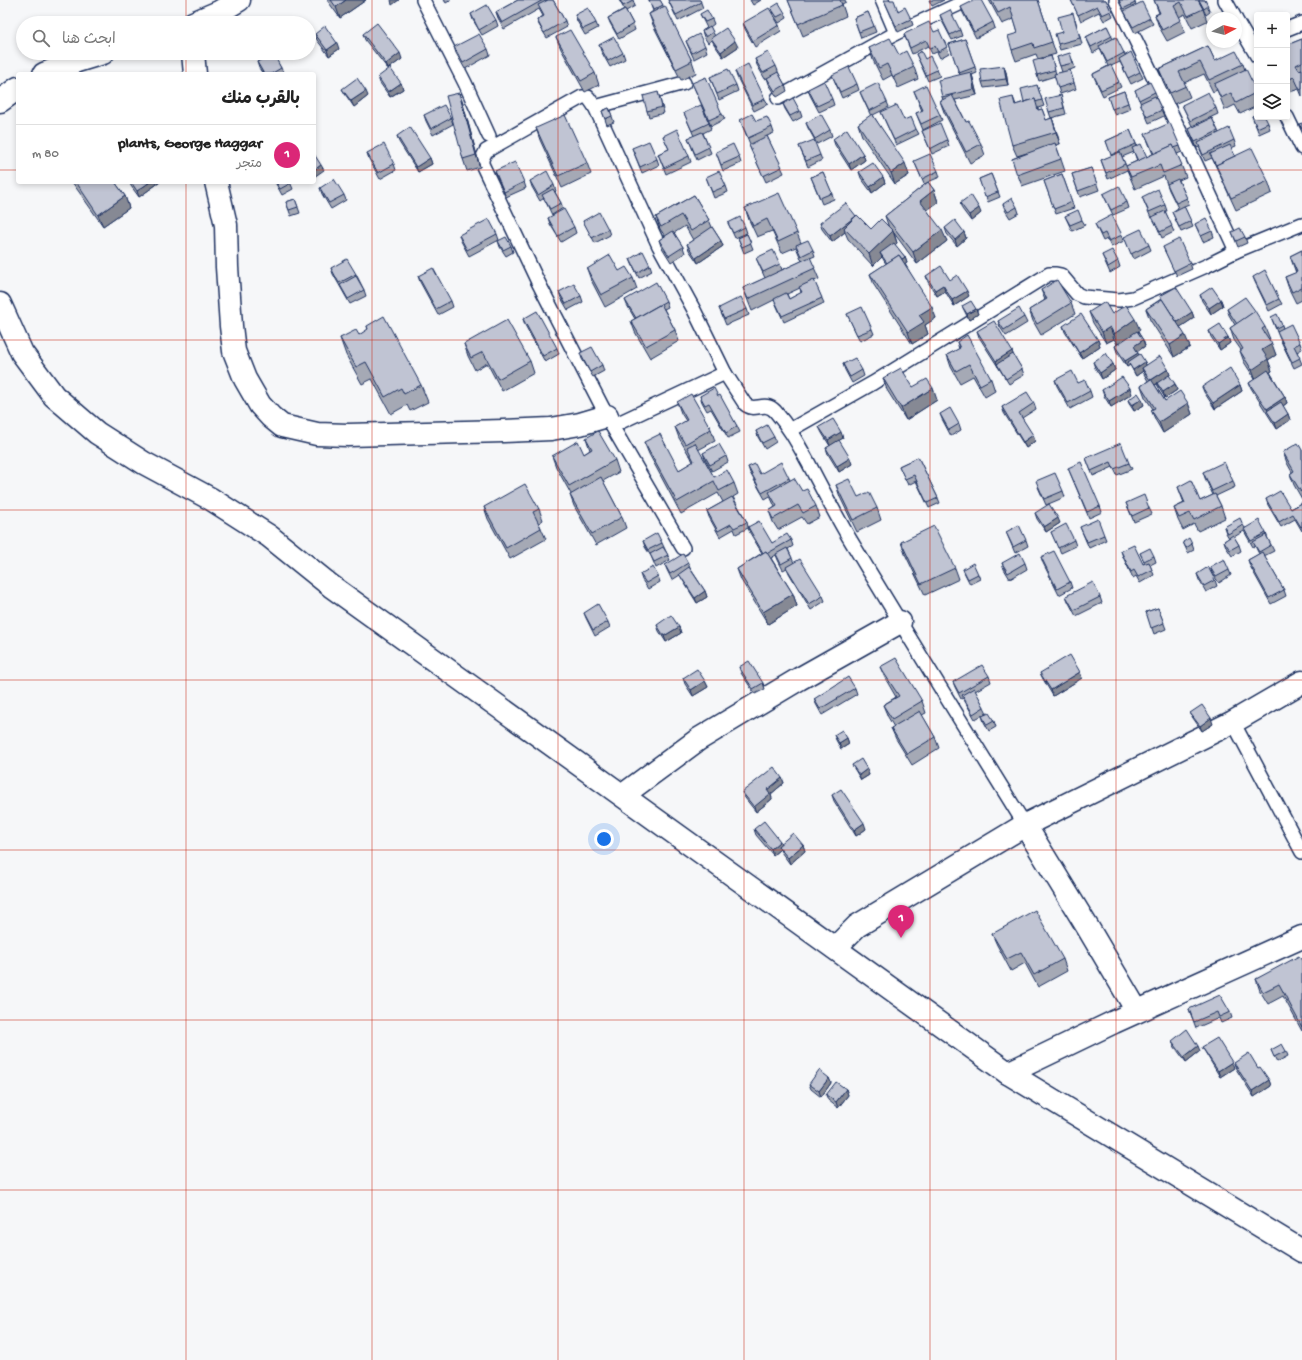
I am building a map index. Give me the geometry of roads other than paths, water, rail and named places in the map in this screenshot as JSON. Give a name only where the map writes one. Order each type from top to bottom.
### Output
[{"type":"street","points":[[210,16],[239,0]]},
{"type":"street","points":[[49,72],[80,60]]},
{"type":"street","points":[[194,60],[195,72]]},
{"type":"street","points":[[0,101],[16,89]]},
{"type":"street","points":[[216,184],[226,225],[229,296],[234,352],[245,379],[260,405],[282,426],[317,434],[348,435],[550,429],[610,421]]},
{"type":"street","points":[[0,304],[22,353],[54,396],[97,433],[144,463],[211,499],[269,536],[331,586],[1008,1073],[1302,1251]]},
{"type":"street","points":[[623,795],[699,739],[799,679],[900,622]]},
{"type":"street","points":[[835,948],[857,926],[1025,825],[1232,722],[1302,682]]},
{"type":"street","points":[[1025,825],[1137,1011]]},
{"type":"street","points":[[1008,1073],[1137,1011],[1302,937]]},
{"type":"lane","points":[[423,0],[465,83],[489,136]]},
{"type":"lane","points":[[882,0],[896,33]]},
{"type":"lane","points":[[778,98],[896,33],[968,0]]},
{"type":"lane","points":[[1116,0],[1195,162],[1236,251]]},
{"type":"lane","points":[[1225,0],[1231,12]]},
{"type":"lane","points":[[1290,28],[1302,23]]},
{"type":"lane","points":[[1242,28],[1254,43]]},
{"type":"lane","points":[[596,107],[684,83]]},
{"type":"lane","points":[[683,548],[610,421],[537,280],[485,171],[482,160],[486,151],[585,96],[588,97],[596,107],[659,246],[694,310],[725,373],[748,407],[770,407],[790,430],[847,534],[1025,825]]},
{"type":"lane","points":[[1288,120],[1302,148]]},
{"type":"lane","points":[[790,430],[873,383],[1049,274],[1061,275],[1077,294],[1084,297],[1123,300],[1133,298],[1222,259],[1236,251],[1302,224]]},
{"type":"lane","points":[[610,421],[725,373]]},
{"type":"lane","points":[[1232,722],[1302,852]]},
{"type":"place","name":"plants, George Haggar","points":[[901,938]]}]
